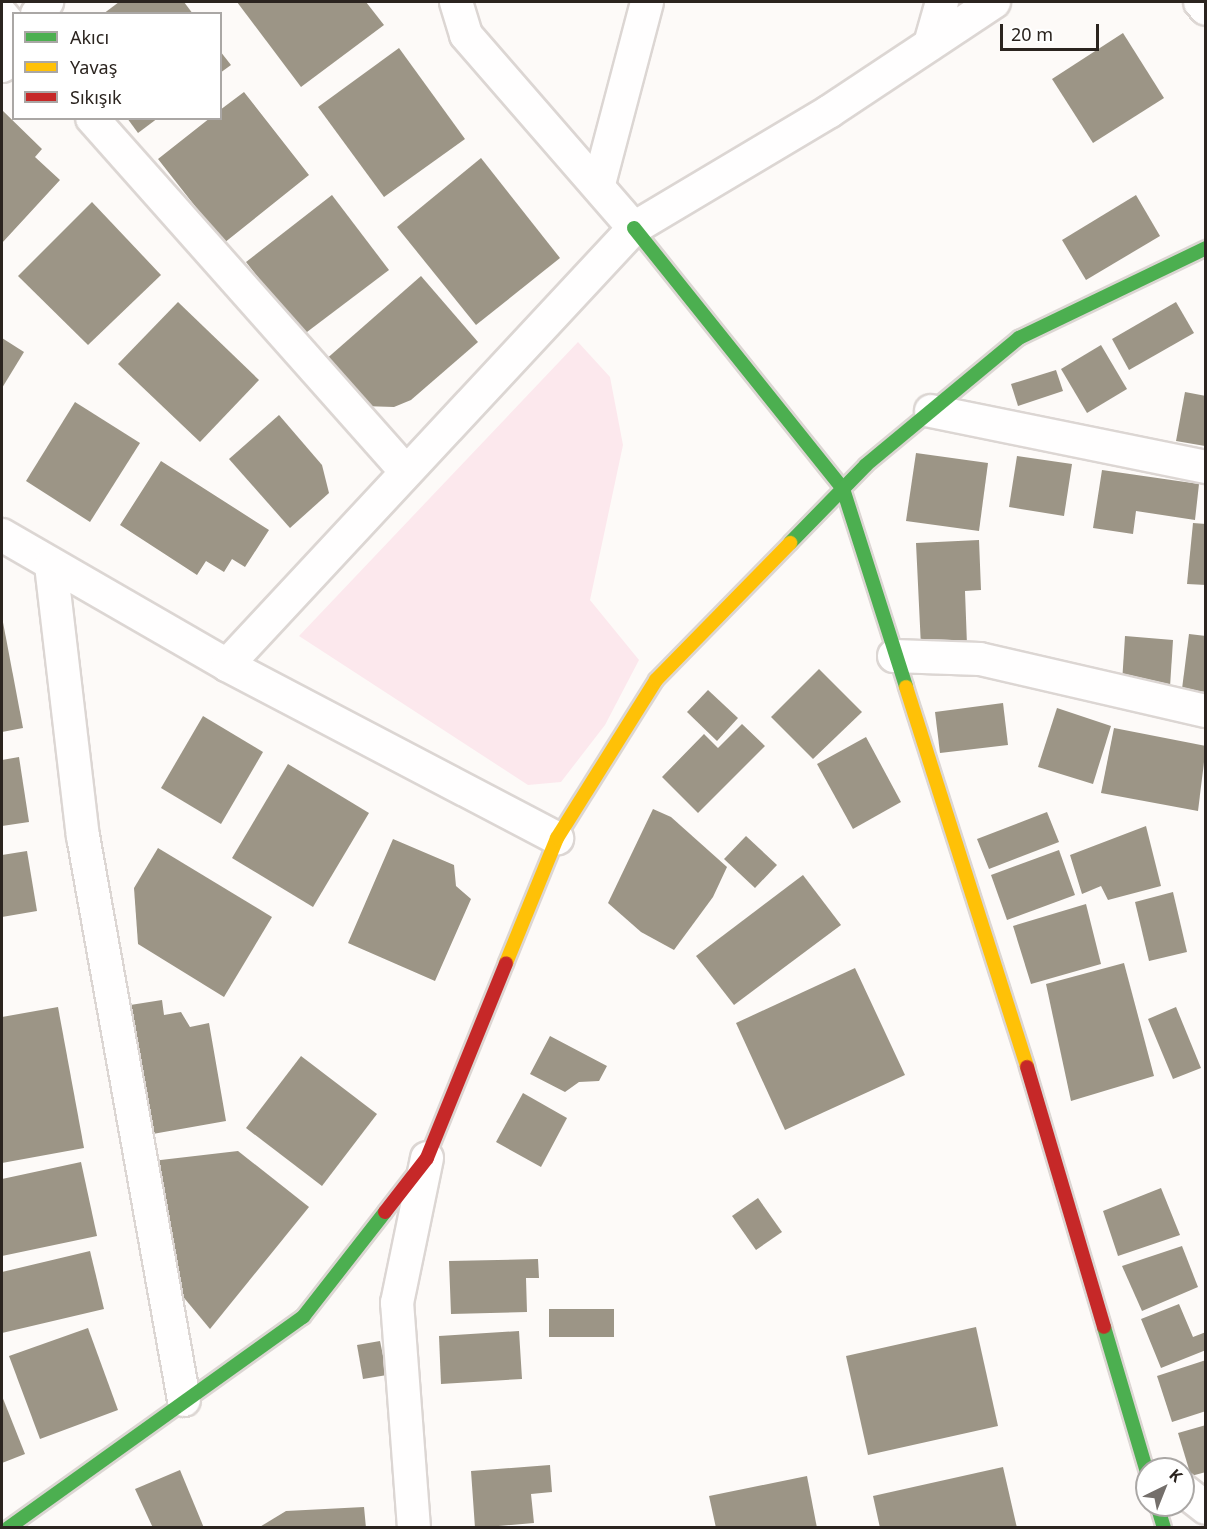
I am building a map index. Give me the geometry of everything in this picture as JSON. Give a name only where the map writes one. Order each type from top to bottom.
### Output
[{"type":"street","points":[[456,2],[466,35],[599,184],[843,489],[894,656],[1010,1012],[1146,1457]]},
{"type":"street","points":[[599,184],[647,2]]},
{"type":"street","points":[[930,44],[942,2]]},
{"type":"street","points":[[227,665],[404,470],[634,228],[830,111],[994,2]]},
{"type":"street","points":[[1200,2],[1206,9]]},
{"type":"street","points":[[2,15],[12,28]]},
{"type":"street","points":[[2,66],[12,48]]},
{"type":"street","points":[[94,120],[404,470]]},
{"type":"street","points":[[414,1527],[397,1304],[427,1158],[557,838],[656,680],[843,489],[931,411],[1019,338],[1206,248]]},
{"type":"street","points":[[931,411],[1206,467]]},
{"type":"street","points":[[2,535],[227,665],[557,838]]},
{"type":"street","points":[[51,565],[83,836],[184,1400]]},
{"type":"street","points":[[894,656],[980,659],[1206,711]]},
{"type":"street","points":[[8,1527],[303,1317],[427,1158]]},
{"type":"shaded area","points":[[578,342],[610,377],[623,445],[590,600],[639,660],[605,725],[561,782],[528,785],[299,636]]},
{"type":"building","points":[[119,2],[184,2],[192,12],[106,12]]},
{"type":"building","points":[[237,2],[366,2],[384,25],[301,87]]},
{"type":"building","points":[[1123,33],[1164,98],[1093,143],[1052,79]]},
{"type":"building","points":[[399,48],[465,139],[384,197],[318,107]]},
{"type":"building","points":[[222,54],[231,65],[222,72]]},
{"type":"building","points":[[244,92],[309,175],[224,243],[158,159],[207,120],[222,120],[222,108]]},
{"type":"building","points":[[2,110],[42,149],[35,157],[60,180],[2,243]]},
{"type":"building","points":[[128,120],[155,120],[138,133]]},
{"type":"building","points":[[481,158],[560,258],[476,325],[397,227]]},
{"type":"building","points":[[332,195],[389,270],[303,335],[246,262]]},
{"type":"building","points":[[1136,195],[1160,236],[1086,280],[1062,240]]},
{"type":"building","points":[[92,202],[161,275],[88,345],[18,276]]},
{"type":"building","points":[[421,276],[478,342],[411,400],[394,407],[363,406],[324,361]]},
{"type":"building","points":[[178,302],[259,380],[200,442],[118,364]]},
{"type":"building","points":[[1176,302],[1194,333],[1129,370],[1112,339]]},
{"type":"building","points":[[2,338],[24,352],[2,388]]},
{"type":"building","points":[[1101,345],[1127,389],[1087,413],[1061,369]]},
{"type":"building","points":[[1056,370],[1063,391],[1018,406],[1011,384]]},
{"type":"building","points":[[1185,392],[1206,396],[1205,446],[1176,441]]},
{"type":"building","points":[[75,402],[140,443],[90,522],[26,481]]},
{"type":"building","points":[[279,415],[322,465],[329,493],[290,528],[229,459]]},
{"type":"building","points":[[916,453],[988,463],[979,531],[906,521]]},
{"type":"building","points":[[1017,456],[1072,464],[1064,516],[1009,507]]},
{"type":"building","points":[[161,461],[269,530],[245,567],[232,559],[224,572],[206,561],[197,575],[120,525]]},
{"type":"building","points":[[1102,470],[1199,484],[1195,520],[1136,511],[1133,534],[1093,528]]},
{"type":"building","points":[[1193,523],[1206,524],[1206,585],[1187,584]]},
{"type":"building","points":[[979,540],[981,590],[965,591],[967,645],[921,647],[916,543]]},
{"type":"building","points":[[2,617],[23,728],[2,732]]},
{"type":"building","points":[[1189,634],[1206,636],[1206,692],[1182,689]]},
{"type":"building","points":[[1125,636],[1173,640],[1170,687],[1122,683]]},
{"type":"building","points":[[819,669],[862,712],[813,759],[771,717]]},
{"type":"building","points":[[708,690],[738,718],[717,741],[687,712]]},
{"type":"building","points":[[1003,703],[1008,745],[940,753],[935,712]]},
{"type":"building","points":[[1057,708],[1111,726],[1093,784],[1038,767]]},
{"type":"building","points":[[203,716],[263,752],[221,824],[161,788]]},
{"type":"building","points":[[742,724],[765,746],[698,813],[662,777],[704,734],[718,748]]},
{"type":"building","points":[[1114,728],[1206,746],[1198,811],[1101,793]]},
{"type":"building","points":[[866,737],[901,802],[853,829],[817,764]]},
{"type":"building","points":[[19,757],[29,822],[2,826],[2,760]]},
{"type":"building","points":[[288,764],[369,813],[313,907],[232,858]]},
{"type":"building","points":[[653,809],[671,817],[727,867],[713,897],[674,950],[641,932],[608,903]]},
{"type":"building","points":[[1047,812],[1059,842],[989,869],[977,839]]},
{"type":"building","points":[[1146,826],[1161,886],[1108,900],[1101,886],[1082,894],[1070,855]]},
{"type":"building","points":[[746,836],[777,865],[755,888],[724,859]]},
{"type":"building","points":[[393,839],[454,865],[456,886],[471,899],[435,981],[348,943]]},
{"type":"building","points":[[158,848],[272,917],[224,997],[138,944],[134,888]]},
{"type":"building","points":[[1059,850],[1075,895],[1007,920],[991,875]]},
{"type":"building","points":[[27,851],[37,911],[2,917],[2,855]]},
{"type":"building","points":[[803,875],[841,925],[734,1005],[696,956]]},
{"type":"building","points":[[1173,892],[1187,952],[1149,961],[1135,902]]},
{"type":"building","points":[[1086,904],[1101,964],[1031,984],[1013,926]]},
{"type":"building","points":[[1124,963],[1154,1076],[1071,1101],[1046,984]]},
{"type":"building","points":[[855,968],[905,1075],[785,1130],[736,1023]]},
{"type":"building","points":[[162,1000],[164,1015],[181,1012],[190,1027],[209,1023],[226,1121],[147,1135],[124,1006]]},
{"type":"building","points":[[58,1007],[84,1148],[2,1163],[2,1017]]},
{"type":"building","points":[[1176,1007],[1201,1068],[1173,1079],[1148,1019]]},
{"type":"building","points":[[550,1036],[607,1066],[599,1081],[579,1082],[565,1092],[530,1074]]},
{"type":"building","points":[[301,1056],[377,1114],[322,1186],[246,1128]]},
{"type":"building","points":[[523,1093],[567,1118],[541,1167],[496,1142]]},
{"type":"building","points":[[238,1151],[309,1207],[210,1329],[175,1287],[152,1161]]},
{"type":"building","points":[[81,1162],[97,1236],[2,1256],[2,1179]]},
{"type":"building","points":[[1161,1188],[1180,1235],[1118,1256],[1103,1211]]},
{"type":"building","points":[[758,1198],[782,1232],[756,1250],[732,1216]]},
{"type":"building","points":[[1182,1246],[1198,1287],[1142,1311],[1122,1266]]},
{"type":"building","points":[[90,1251],[104,1309],[2,1333],[2,1272]]},
{"type":"building","points":[[538,1259],[539,1278],[526,1278],[527,1312],[451,1314],[449,1261]]},
{"type":"building","points":[[1179,1304],[1193,1337],[1206,1332],[1206,1350],[1161,1368],[1141,1319]]},
{"type":"building","points":[[549,1309],[614,1309],[614,1337],[549,1337]]},
{"type":"building","points":[[976,1327],[998,1426],[868,1455],[846,1356]]},
{"type":"building","points":[[88,1328],[118,1410],[40,1439],[9,1356]]},
{"type":"building","points":[[519,1331],[522,1379],[441,1384],[439,1336]]},
{"type":"building","points":[[380,1341],[387,1375],[363,1379],[357,1345]]},
{"type":"building","points":[[1206,1360],[1206,1411],[1172,1422],[1157,1376]]},
{"type":"building","points":[[2,1396],[25,1454],[2,1463]]},
{"type":"building","points":[[1206,1425],[1206,1472],[1195,1475],[1195,1457],[1185,1457],[1178,1433]]},
{"type":"building","points":[[550,1465],[552,1492],[531,1494],[534,1523],[475,1528],[471,1471]]},
{"type":"building","points":[[1003,1467],[1017,1528],[880,1528],[873,1496]]},
{"type":"building","points":[[180,1470],[204,1528],[153,1528],[135,1489]]},
{"type":"building","points":[[807,1476],[817,1528],[716,1528],[709,1496]]},
{"type":"building","points":[[364,1507],[366,1528],[258,1528],[286,1511]]},
{"type":"traffic: fast","points":[[634,228],[843,489],[906,687]]},
{"type":"traffic: fast","points":[[790,543],[866,465],[1019,338],[1206,248]]},
{"type":"traffic: fast","points":[[8,1528],[303,1317],[385,1212]]},
{"type":"traffic: fast","points":[[1104,1327],[1143,1457]]},
{"type":"traffic: fast","points":[[1161,1517],[1164,1528]]},
{"type":"traffic: slow","points":[[506,963],[557,838],[656,680],[790,543]]},
{"type":"traffic: slow","points":[[906,687],[1027,1067]]},
{"type":"traffic: jam","points":[[385,1212],[427,1158],[506,963]]},
{"type":"traffic: jam","points":[[1027,1067],[1104,1327]]}]
